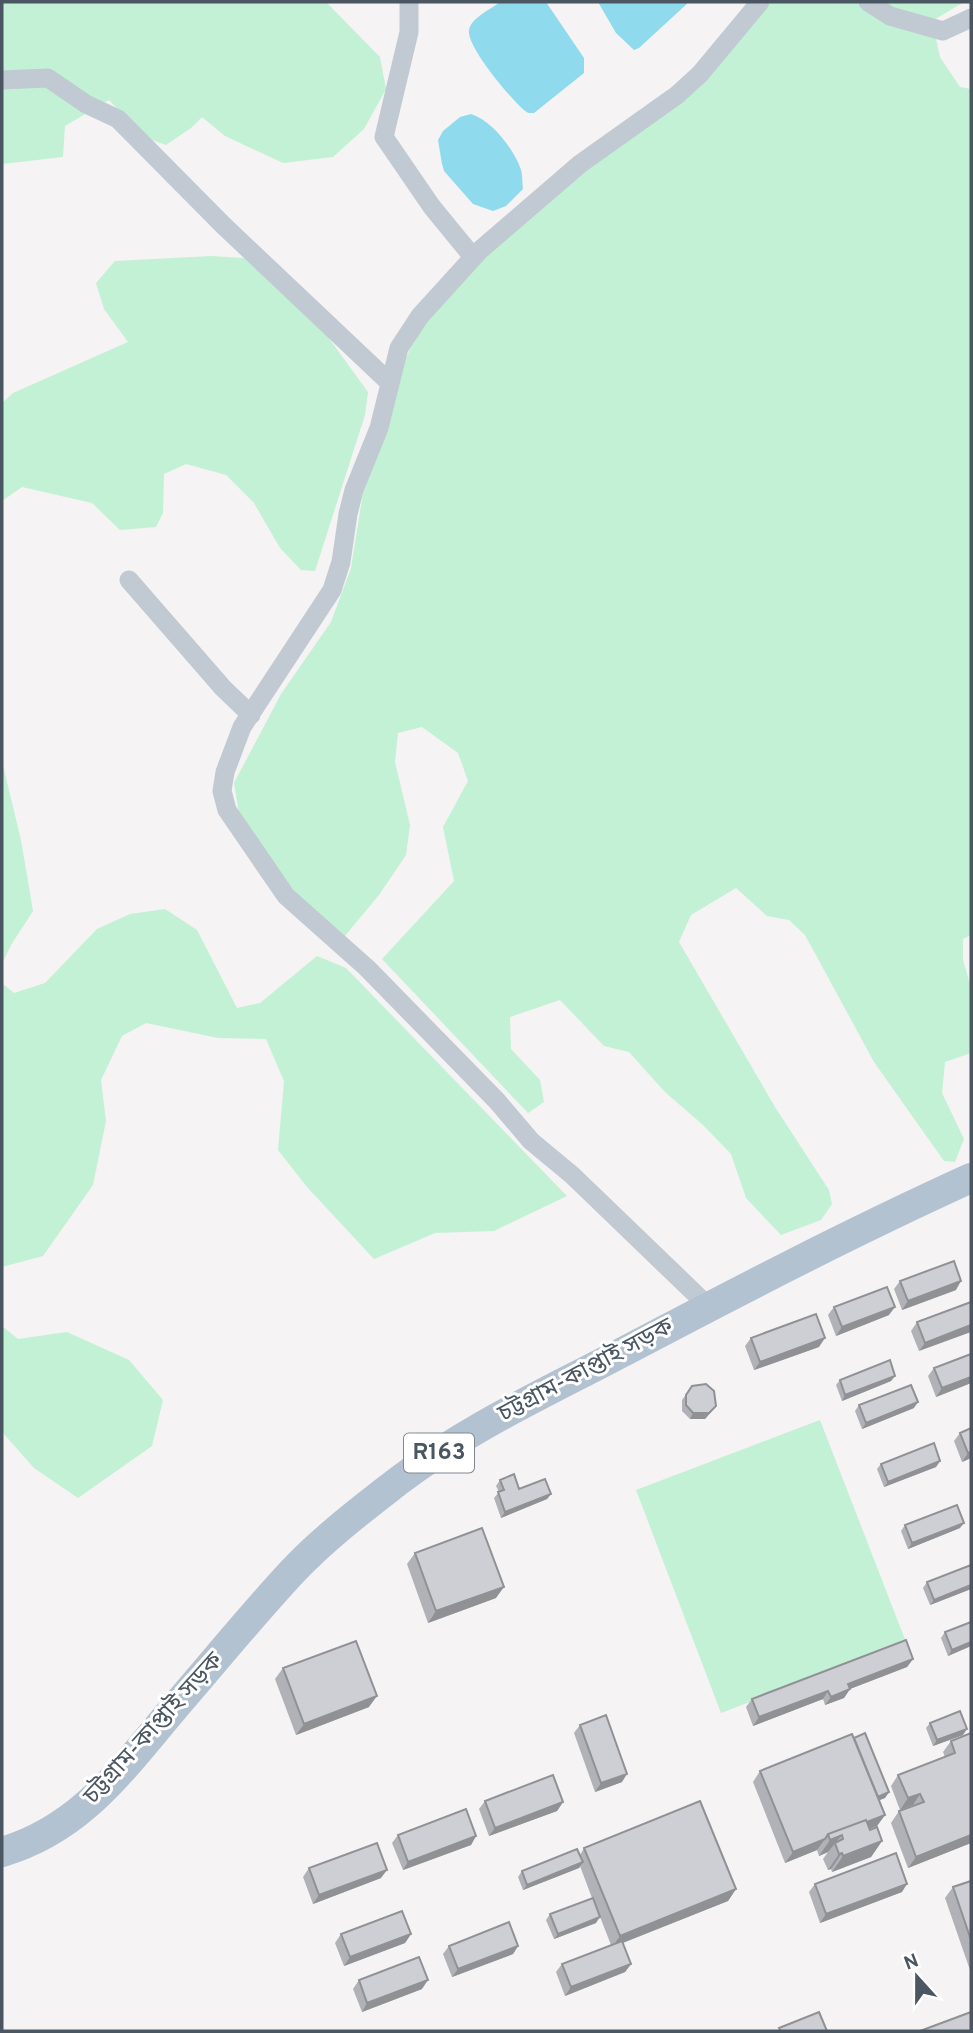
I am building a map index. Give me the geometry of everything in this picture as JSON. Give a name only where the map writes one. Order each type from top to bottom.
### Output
[{"type":"main road","name":"চট্টগ্রাম-কাপ্তাই সড়ক","points":[[2,1852],[47,1835],[90,1804],[294,1570],[375,1499],[427,1461],[501,1415],[708,1306],[971,1178]]},
{"type":"street","points":[[409,2],[409,32],[384,137],[432,207],[473,257]]},
{"type":"street","points":[[708,1306],[572,1175],[531,1141],[497,1101],[367,968],[286,896],[227,810],[222,791],[225,772],[242,727],[332,590],[341,562],[354,490],[379,428],[399,348],[420,316],[473,257],[580,164],[677,95],[700,74],[760,2]]},
{"type":"street","points":[[868,2],[890,16],[943,31],[971,18]]},
{"type":"street","points":[[2,80],[48,78],[86,104],[118,119],[223,225],[390,383]]},
{"type":"street","points":[[129,580],[223,688],[251,715]]},
{"type":"green space","points":[[2,2],[326,2],[380,57],[386,89],[364,129],[333,157],[283,163],[225,136],[202,117],[166,145],[146,138],[109,100],[65,126],[63,157],[2,164]]},
{"type":"green space","points":[[771,2],[964,2],[932,21],[940,57],[960,87],[971,89],[971,935],[963,939],[963,960],[971,987],[971,1053],[945,1062],[942,1093],[964,1139],[955,1162],[944,1161],[874,1062],[805,935],[789,920],[767,916],[736,888],[691,915],[679,942],[775,1107],[829,1190],[832,1204],[821,1220],[781,1235],[746,1198],[731,1154],[665,1092],[629,1052],[604,1046],[560,1000],[510,1017],[511,1049],[540,1080],[544,1102],[528,1113],[382,959],[454,881],[443,827],[468,781],[458,753],[422,727],[398,733],[395,762],[410,825],[406,855],[379,895],[344,937],[293,894],[239,813],[234,783],[281,694],[331,622],[351,568],[363,493],[385,435],[397,379],[428,318],[485,252],[623,140]]},
{"type":"green space","points":[[211,256],[245,258],[328,337],[368,392],[365,415],[315,571],[301,570],[280,548],[254,503],[226,475],[186,464],[164,474],[163,513],[156,527],[120,530],[92,503],[22,487],[2,501],[2,403],[13,393],[128,342],[104,309],[96,283],[115,261]]},
{"type":"green space","points":[[2,761],[21,840],[33,911],[2,964]]},
{"type":"green space","points":[[165,909],[197,930],[237,1008],[260,1003],[317,956],[346,968],[567,1196],[494,1231],[435,1233],[374,1259],[307,1187],[278,1150],[284,1081],[266,1039],[218,1038],[146,1023],[122,1036],[101,1080],[106,1121],[93,1185],[43,1256],[2,1267],[2,983],[14,993],[45,983],[97,929],[130,914]]},
{"type":"green space","points":[[2,1326],[18,1339],[67,1332],[129,1360],[163,1400],[152,1446],[78,1498],[34,1468],[2,1432]]},
{"type":"green space","points":[[820,1420],[906,1642],[721,1713],[636,1490]]},
{"type":"water","points":[[500,2],[546,2],[584,58],[584,73],[534,113],[524,110],[500,84],[474,48],[470,38],[469,30],[473,22]]},
{"type":"water","points":[[598,2],[689,2],[634,50],[616,33]]},
{"type":"water","points":[[471,114],[486,122],[500,136],[512,151],[522,172],[523,189],[506,206],[493,211],[473,204],[444,171],[442,164],[438,140],[443,131],[460,117]]},
{"type":"building","points":[[954,1261],[961,1281],[908,1301],[900,1281]]},
{"type":"building","points":[[887,1287],[895,1307],[842,1327],[834,1307]]},
{"type":"building","points":[[971,1302],[971,1325],[925,1343],[917,1322]]},
{"type":"building","points":[[816,1314],[825,1338],[760,1362],[751,1338]]},
{"type":"building","points":[[971,1354],[971,1377],[942,1388],[934,1368]]},
{"type":"building","points":[[890,1360],[895,1376],[845,1395],[840,1380]]},
{"type":"building","points":[[706,1384],[714,1391],[716,1406],[709,1413],[693,1413],[686,1405],[686,1395],[692,1386]]},
{"type":"building","points":[[911,1385],[918,1402],[866,1423],[859,1405]]},
{"type":"building","points":[[971,1428],[971,1452],[968,1453],[960,1433]]},
{"type":"building","points":[[934,1443],[940,1461],[888,1482],[881,1464]]},
{"type":"building","points":[[514,1474],[519,1489],[545,1479],[551,1494],[505,1512],[498,1492],[504,1490],[500,1480]]},
{"type":"building","points":[[957,1505],[964,1523],[912,1543],[905,1525]]},
{"type":"building","points":[[482,1528],[504,1587],[436,1611],[415,1553]]},
{"type":"building","points":[[971,1565],[971,1585],[934,1600],[927,1582]]},
{"type":"building","points":[[971,1622],[971,1642],[952,1650],[945,1632]]},
{"type":"building","points":[[906,1640],[913,1659],[848,1684],[850,1689],[831,1697],[828,1691],[759,1717],[752,1699]]},
{"type":"building","points":[[356,1641],[377,1696],[304,1724],[283,1668]]},
{"type":"building","points":[[960,1711],[967,1729],[937,1740],[930,1723]]},
{"type":"building","points":[[606,1715],[627,1774],[601,1783],[580,1725]]},
{"type":"building","points":[[865,1733],[889,1792],[878,1797],[854,1738]]},
{"type":"building","points":[[971,1733],[971,1835],[916,1857],[899,1811],[924,1802],[920,1794],[908,1798],[898,1775],[955,1753],[951,1741]]},
{"type":"building","points":[[852,1734],[885,1815],[828,1834],[825,1839],[793,1852],[760,1771]]},
{"type":"building","points":[[553,1775],[563,1802],[495,1828],[485,1801]]},
{"type":"building","points":[[700,1801],[736,1889],[620,1936],[584,1848]]},
{"type":"building","points":[[466,1809],[476,1836],[408,1862],[398,1835]]},
{"type":"building","points":[[866,1820],[870,1830],[877,1827],[882,1841],[843,1856],[842,1853],[839,1854],[835,1843],[843,1839],[842,1835],[830,1840],[828,1834]]},
{"type":"building","points":[[377,1843],[387,1870],[319,1895],[309,1868]]},
{"type":"building","points":[[577,1849],[583,1862],[527,1885],[522,1871]]},
{"type":"building","points":[[896,1853],[907,1884],[826,1914],[815,1884]]},
{"type":"building","points":[[971,1881],[971,1940],[953,1887]]},
{"type":"building","points":[[593,1898],[600,1917],[558,1934],[550,1914]]},
{"type":"building","points":[[402,1911],[411,1934],[350,1957],[341,1934]]},
{"type":"building","points":[[509,1922],[518,1946],[458,1969],[449,1946]]},
{"type":"building","points":[[622,1941],[631,1964],[571,1987],[562,1964]]},
{"type":"building","points":[[419,1957],[428,1980],[367,2003],[359,1980]]},
{"type":"building","points":[[819,2012],[827,2031],[781,2031],[779,2028]]},
{"type":"building","points":[[971,2012],[971,2031],[920,2031]]}]
